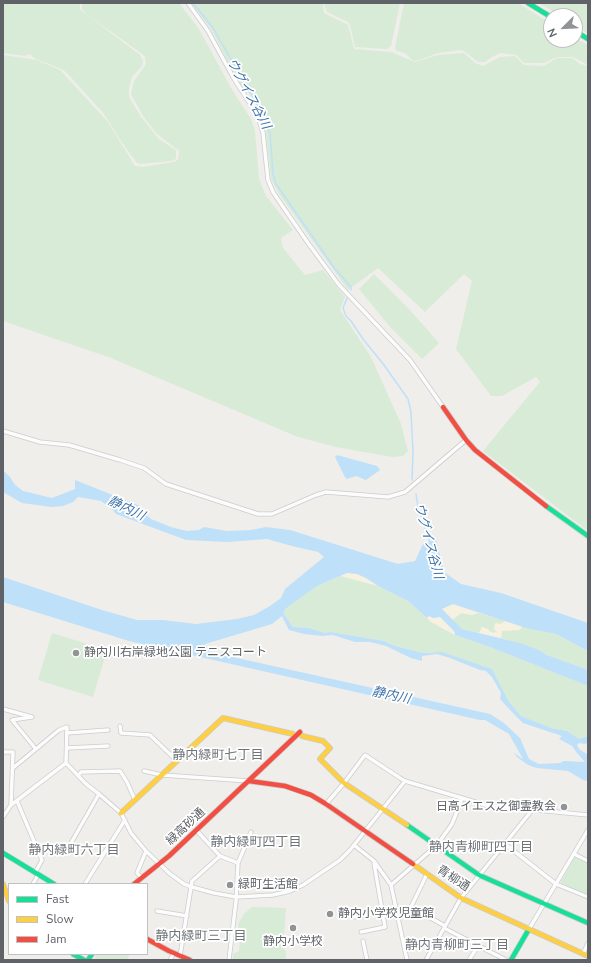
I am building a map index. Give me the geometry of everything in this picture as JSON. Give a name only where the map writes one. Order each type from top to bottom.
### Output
[{"type":"street","points":[[188,3],[208,31],[233,77],[258,116],[263,133],[268,180],[273,192],[339,285],[410,360],[466,440],[486,459],[538,500],[588,536]]},
{"type":"street","points":[[528,3],[543,12]]},
{"type":"street","points":[[3,431],[40,442],[69,445],[120,460],[144,468],[166,484],[258,514],[272,514],[326,492],[388,497],[405,492],[466,440]]},
{"type":"street","points":[[3,709],[32,717],[12,720],[35,748]]},
{"type":"street","points":[[121,814],[223,718],[293,734]]},
{"type":"street","points":[[120,726],[121,733],[150,735],[177,761]]},
{"type":"street","points":[[13,768],[58,730],[68,727],[66,762],[86,784],[121,814],[131,833],[146,852],[176,879],[192,887],[236,897],[273,895],[284,892],[298,887],[340,860],[383,810],[405,781]]},
{"type":"street","points":[[67,733],[108,730]]},
{"type":"street","name":"緑高砂通","points":[[135,883],[197,831],[301,734],[323,741],[330,748],[320,759],[344,783]]},
{"type":"street","points":[[67,748],[108,746]]},
{"type":"street","points":[[3,752],[13,752],[11,805]]},
{"type":"street","points":[[326,804],[365,755],[405,781],[462,799],[485,805],[588,815]]},
{"type":"street","points":[[3,817],[11,805],[66,762]]},
{"type":"street","points":[[78,776],[81,772],[120,771],[135,800]]},
{"type":"street","points":[[144,771],[162,775],[249,781]]},
{"type":"street","name":"青柳通","points":[[249,781],[286,786],[311,794],[461,898],[529,929],[582,956],[588,956]]},
{"type":"street","points":[[344,783],[437,845],[479,876],[588,923]]},
{"type":"street","points":[[71,843],[99,794]]},
{"type":"street","points":[[391,885],[437,845],[452,824],[462,799]]},
{"type":"street","points":[[17,801],[42,860],[33,883]]},
{"type":"street","points":[[426,960],[461,898],[533,809]]},
{"type":"street","points":[[86,883],[125,820]]},
{"type":"street","points":[[511,960],[588,830]]},
{"type":"street","points":[[197,831],[220,856],[238,863]]},
{"type":"street","points":[[229,960],[238,863],[251,832]]},
{"type":"street","points":[[505,844],[556,884],[588,897]]},
{"type":"street","points":[[354,845],[374,861],[391,885],[407,960]]},
{"type":"street","points":[[141,877],[137,873],[146,852]]},
{"type":"street","points":[[3,853],[52,883]]},
{"type":"street","points":[[574,854],[588,861]]},
{"type":"street","points":[[180,956],[192,881],[220,856]]},
{"type":"street","points":[[361,932],[385,927],[374,861]]},
{"type":"street","points":[[411,907],[427,874]]},
{"type":"street","points":[[3,884],[4,894]]},
{"type":"street","points":[[354,917],[411,907],[478,946],[506,960]]},
{"type":"street","points":[[157,911],[187,916]]},
{"type":"street","points":[[148,940],[190,960]]},
{"type":"street","points":[[363,941],[367,960]]},
{"type":"street","points":[[582,956],[588,943]]},
{"type":"street","points":[[469,960],[478,946]]},
{"type":"street","points":[[170,960],[174,953]]},
{"type":"street","points":[[75,955],[84,960]]},
{"type":"green space","points":[[3,3],[80,3],[80,9],[82,11],[140,55],[143,61],[142,66],[132,77],[129,97],[141,117],[159,139],[176,150],[176,159],[171,161],[140,164],[136,162],[104,114],[66,72],[34,58],[29,54],[25,56],[3,53]]},
{"type":"green space","points":[[82,3],[179,3],[199,29],[231,88],[251,119],[255,131],[259,179],[266,196],[293,230],[281,238],[283,248],[305,275],[323,270],[345,297],[340,310],[371,357],[401,424],[408,451],[403,456],[392,457],[336,447],[298,437],[111,358],[3,321],[3,55],[37,60],[60,70],[108,122],[135,166],[143,167],[178,160],[179,151],[156,133],[143,116],[131,94],[134,81],[146,64],[145,57],[86,14],[82,9]]},
{"type":"green space","points":[[191,3],[323,3],[324,13],[348,25],[354,49],[391,52],[415,62],[438,55],[464,53],[475,63],[483,66],[500,57],[515,56],[524,65],[544,66],[557,58],[572,58],[580,64],[588,66],[588,531],[483,451],[540,382],[536,377],[502,396],[491,396],[456,349],[472,281],[464,274],[425,312],[378,268],[348,290],[279,194],[271,179],[261,104],[240,85],[211,29]]},
{"type":"green space","points":[[324,3],[400,3],[391,46],[387,49],[355,47],[348,22],[327,12]]},
{"type":"green space","points":[[404,3],[518,3],[543,19],[543,48],[583,48],[583,42],[588,45],[588,65],[573,57],[557,57],[544,63],[524,63],[516,55],[500,53],[485,62],[478,62],[464,51],[460,50],[438,53],[413,61],[405,53],[397,51],[395,48]]},
{"type":"green space","points":[[539,3],[588,3],[588,34],[583,31],[583,8],[547,8]]},
{"type":"green space","points":[[374,274],[409,309],[439,343],[422,359],[390,327],[359,289]]},
{"type":"green space","points":[[341,576],[378,586],[408,601],[431,622],[457,636],[490,647],[588,686],[588,736],[579,739],[567,731],[551,728],[521,716],[509,702],[492,669],[433,652],[423,653],[395,646],[384,641],[331,632],[325,633],[309,628],[293,627],[284,614],[285,609],[317,586]]},
{"type":"green space","points":[[461,613],[472,615],[478,613],[505,621],[501,624],[497,632],[493,633],[482,627],[479,633],[462,629],[452,620]]},
{"type":"green space","points":[[522,626],[556,634],[588,651],[588,670],[547,655],[539,650],[501,638],[502,630],[520,630]]},
{"type":"green space","points":[[52,633],[107,650],[93,697],[38,680]]},
{"type":"green space","points":[[574,858],[588,863],[588,895],[562,884],[561,881]]},
{"type":"green space","points":[[252,907],[286,908],[283,948],[286,951],[286,960],[233,960],[233,954],[239,951],[241,933],[238,926],[239,922],[244,914]]},
{"type":"green space","points":[[96,955],[130,955],[127,960],[94,960]]},
{"type":"sand","points":[[347,573],[357,574],[378,586],[341,576]]},
{"type":"sand","points":[[452,604],[478,613],[472,615],[461,613],[452,620],[442,609]]},
{"type":"sand","points":[[429,616],[433,618],[440,617],[454,631],[455,635],[431,622],[427,618]]},
{"type":"sand","points":[[505,621],[522,626],[520,630],[502,631],[501,638],[479,633],[482,627],[493,633],[497,632],[494,629],[495,623],[501,624]]},
{"type":"water","points":[[337,455],[377,466],[380,470],[366,480],[356,476],[347,479],[335,457]]},
{"type":"water","name":"静内川","points":[[3,470],[15,485],[23,491],[52,498],[75,489],[75,480],[140,506],[140,509],[151,519],[171,527],[187,531],[199,530],[204,527],[227,531],[251,530],[266,527],[290,530],[398,564],[415,561],[423,544],[436,539],[444,572],[461,584],[501,593],[588,623],[588,651],[556,634],[526,628],[453,604],[442,609],[462,629],[520,643],[588,670],[588,686],[490,647],[455,635],[454,631],[440,617],[433,618],[429,616],[427,618],[408,601],[357,574],[347,573],[317,586],[285,609],[284,614],[293,627],[309,628],[325,633],[331,632],[384,641],[395,646],[423,653],[442,652],[492,669],[509,702],[521,716],[551,728],[567,731],[579,739],[588,736],[588,741],[586,744],[579,743],[577,745],[579,749],[588,755],[588,781],[583,780],[568,771],[537,768],[528,765],[514,753],[523,759],[509,734],[485,720],[129,641],[3,602],[3,577],[137,620],[163,620],[196,624],[237,619],[254,615],[270,606],[281,598],[285,589],[324,557],[318,552],[267,539],[227,542],[186,540],[116,514],[111,508],[101,501],[78,497],[73,502],[63,506],[52,507],[22,503],[3,492]],"holes":[[[282,616],[289,630],[304,634],[322,636],[333,635],[355,642],[370,642],[386,646],[411,658],[422,661],[422,656],[437,654],[486,671],[492,677],[501,693],[500,699],[523,723],[562,736],[559,739],[572,746],[585,762],[564,761],[560,763],[539,764],[529,759],[520,738],[504,723],[490,714],[210,652],[205,644],[272,624]]]},
{"type":"waterway","name":"ウグイス谷川","points":[[193,3],[213,28],[256,103],[270,133],[273,174],[276,184],[335,269],[351,287],[351,290]]},
{"type":"waterway","name":"ウグイス谷川","points":[[347,298],[343,308],[346,316],[408,399],[411,412],[413,452],[412,480]]},
{"type":"waterway","name":"ウグイス谷川","points":[[416,494],[418,507],[430,542]]},
{"type":"traffic: fast","points":[[528,3],[543,12]]},
{"type":"traffic: fast","points":[[583,36],[588,39]]},
{"type":"traffic: fast","points":[[546,506],[588,536]]},
{"type":"traffic: fast","points":[[407,825],[479,875],[588,923]]},
{"type":"traffic: fast","points":[[3,853],[52,883]]},
{"type":"traffic: fast","points":[[511,960],[529,929]]},
{"type":"traffic: fast","points":[[75,955],[84,960]]},
{"type":"traffic: fast","points":[[88,960],[91,955]]},
{"type":"traffic: slow","points":[[121,813],[223,718],[293,734]]},
{"type":"traffic: slow","points":[[302,736],[323,741],[330,748],[320,759],[344,783],[407,825]]},
{"type":"traffic: slow","points":[[413,864],[461,898],[588,956]]},
{"type":"traffic: slow","points":[[3,884],[8,898]]},
{"type":"traffic: jam","points":[[443,407],[466,440],[475,450],[546,506]]},
{"type":"traffic: jam","points":[[135,883],[169,856],[300,732]]},
{"type":"traffic: jam","points":[[249,781],[285,786],[311,795],[413,864]]},
{"type":"traffic: jam","points":[[148,940],[190,960]]},
{"type":"place","name":"静内川右岸緑地公園 テニスコート","points":[[76,653]]},
{"type":"place","name":"日高イエス之御霊教会","points":[[564,807]]},
{"type":"place","name":"緑町生活館","points":[[230,885]]},
{"type":"place","name":"静内小学校児童館","points":[[330,914]]},
{"type":"place","name":"静内小学校","points":[[293,928]]},
{"type":"district","name":"静内緑町七丁目","points":[[218,756]]},
{"type":"district","name":"静内緑町四丁目","points":[[256,843]]},
{"type":"district","name":"静内青柳町四丁目","points":[[481,848]]},
{"type":"district","name":"静内緑町六丁目","points":[[74,851]]},
{"type":"district","name":"静内緑町三丁目","points":[[201,937]]},
{"type":"district","name":"静内青柳町三丁目","points":[[457,946]]}]
